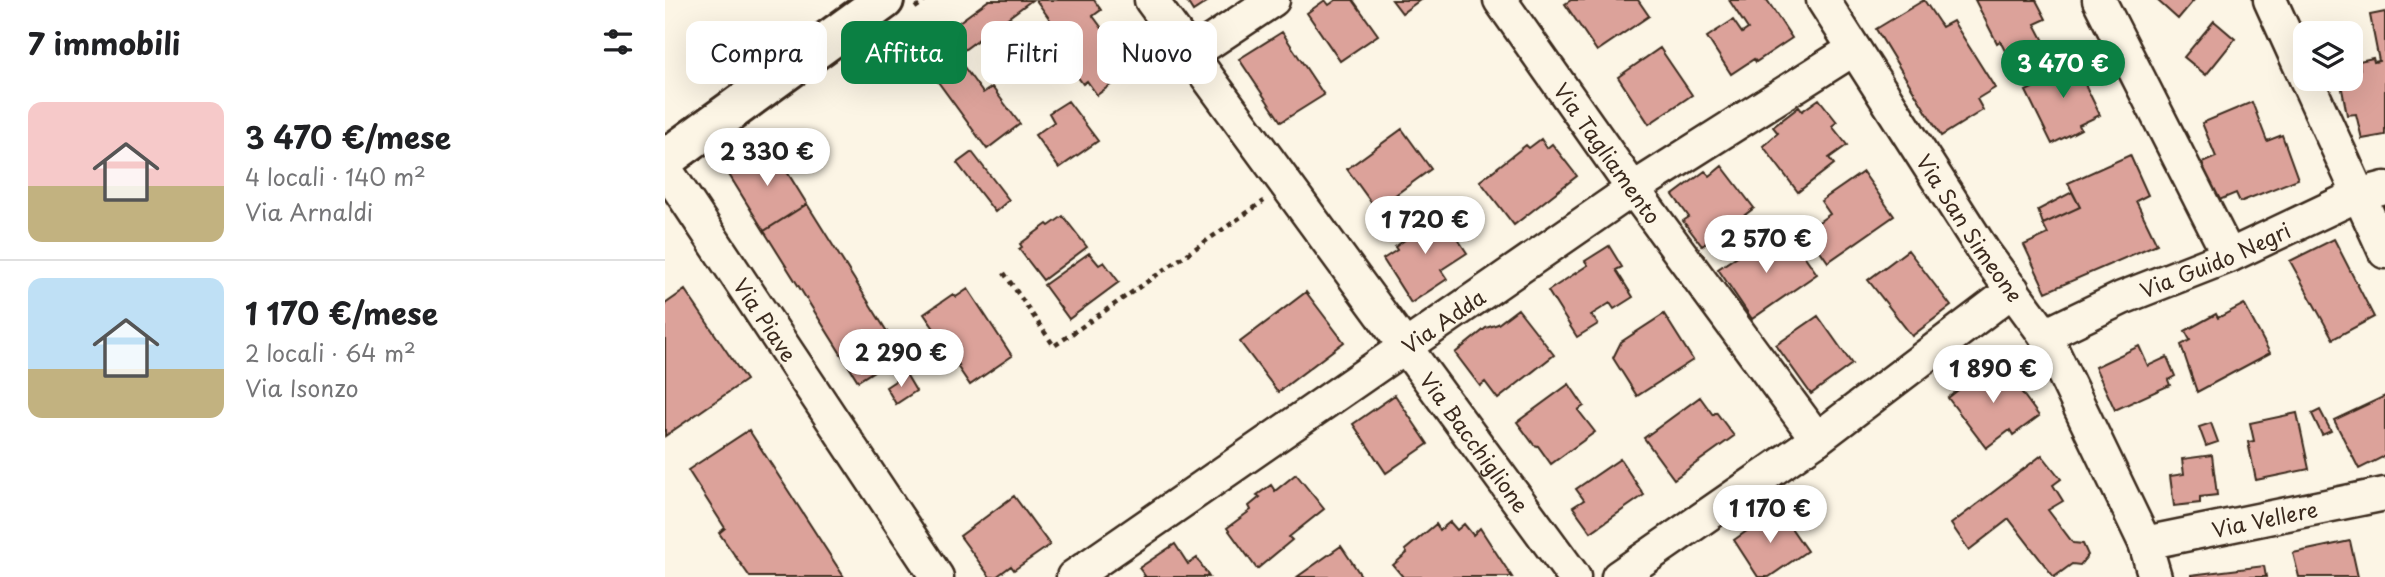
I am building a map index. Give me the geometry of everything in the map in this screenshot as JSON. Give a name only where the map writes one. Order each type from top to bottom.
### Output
[{"type":"main road","points":[[665,159],[884,0]]},
{"type":"street","name":"Via Bacchiglione","points":[[1151,0],[1167,21]]},
{"type":"street","points":[[1217,37],[1273,0]]},
{"type":"street","name":"Via Tagliamento","points":[[1500,0],[1633,189],[1817,439]]},
{"type":"street","name":"Via San Simeone","points":[[1823,0],[1984,252],[2045,335],[2145,543],[2155,577]]},
{"type":"street","points":[[2099,0],[2229,257]]},
{"type":"street","points":[[2270,0],[2293,51]]},
{"type":"street","name":"Via Adda","points":[[1073,577],[1633,189],[1854,49]]},
{"type":"street","name":"Via Bacchiglione","points":[[1214,84],[1574,577]]},
{"type":"street","points":[[2313,91],[2372,192],[2385,252]]},
{"type":"street","name":"Via Piave","points":[[665,167],[937,577]]},
{"type":"street","name":"Via Guido Negri","points":[[2045,335],[2122,298],[2229,257],[2372,192]]},
{"type":"street","points":[[1618,577],[1817,439],[2013,290]]},
{"type":"street","name":"Via Vellere","points":[[2145,543],[2385,494]]},
{"type":"path","points":[[1004,273],[1054,346],[1270,196]]},
{"type":"building","points":[[989,0],[1032,0],[1004,21],[981,21],[981,38],[967,48],[967,21],[960,21]]},
{"type":"building","points":[[1036,0],[1094,0],[1101,10],[1093,16],[1097,21],[1097,84],[1112,84],[1097,95],[1087,81],[1083,84],[1083,21],[1051,21]]},
{"type":"building","points":[[1186,0],[1210,0],[1193,11]]},
{"type":"building","points":[[1325,0],[1329,5],[1336,0],[1353,0],[1378,35],[1340,61],[1307,13]]},
{"type":"building","points":[[1392,0],[1420,0],[1402,13]]},
{"type":"building","points":[[1571,0],[1638,0],[1649,16],[1597,51],[1565,4]]},
{"type":"building","points":[[1729,0],[1767,0],[1792,38],[1756,62],[1754,59],[1731,74],[1707,37],[1733,20],[1742,33],[1748,29]]},
{"type":"building","points":[[1924,0],[1942,27],[1953,21],[1995,88],[1977,99],[1983,110],[1941,136],[1876,29]]},
{"type":"building","points":[[1975,0],[2036,0],[2046,19],[2035,24],[2044,41],[2009,59],[2000,41],[1997,43]]},
{"type":"building","points":[[2157,0],[2194,0],[2178,19]]},
{"type":"building","points":[[2385,12],[2385,135],[2362,139],[2356,114],[2347,115],[2342,91],[2363,91],[2363,60],[2373,58],[2374,62],[2379,61],[2370,15]]},
{"type":"building","points":[[2214,21],[2235,39],[2206,75],[2184,57]]},
{"type":"building","points":[[1282,32],[1324,95],[1281,122],[1239,59]]},
{"type":"building","points":[[1660,48],[1692,95],[1649,124],[1618,77]]},
{"type":"building","points":[[2075,54],[2084,75],[2081,76],[2100,115],[2079,125],[2081,129],[2052,144],[2026,91],[2049,80],[2044,69]]},
{"type":"building","points":[[967,71],[983,93],[992,87],[1020,124],[987,149],[940,84],[967,84]]},
{"type":"building","points":[[1819,99],[1837,122],[1832,126],[1847,145],[1829,158],[1834,164],[1798,192],[1763,146],[1778,133],[1773,127],[1799,107],[1802,111]]},
{"type":"building","points":[[1068,101],[1098,141],[1059,168],[1035,135],[1054,122],[1049,113]]},
{"type":"building","points":[[2252,102],[2267,141],[2282,135],[2298,179],[2240,202],[2236,193],[2217,201],[2202,163],[2216,157],[2202,123]]},
{"type":"building","points":[[1402,129],[1431,169],[1376,209],[1347,169]]},
{"type":"building","points":[[1541,139],[1547,148],[1552,144],[1577,176],[1514,225],[1480,181],[1526,145],[1529,148]]},
{"type":"building","points":[[771,146],[807,204],[764,231],[728,173]]},
{"type":"building","points":[[972,152],[1009,200],[995,212],[957,163]]},
{"type":"building","points":[[2130,155],[2148,195],[2136,201],[2157,244],[2046,292],[2024,245],[2048,234],[2043,224],[2080,207],[2068,183]]},
{"type":"building","points":[[1722,166],[1754,208],[1741,218],[1746,224],[1720,244],[1715,236],[1702,246],[1683,221],[1689,217],[1673,195],[1705,171],[1710,176]]},
{"type":"building","points":[[1863,172],[1894,216],[1828,262],[1806,231],[1830,214],[1821,201]]},
{"type":"building","points":[[2072,192],[2080,207],[2043,224],[2038,210]]},
{"type":"building","points":[[807,204],[901,354],[858,381],[764,231]]},
{"type":"building","points":[[1438,209],[1467,253],[1441,270],[1447,279],[1411,303],[1383,259],[1397,250],[1395,247],[1406,239],[1402,233]]},
{"type":"building","points":[[1063,216],[1087,247],[1043,280],[1019,249],[1022,247],[1020,244]]},
{"type":"building","points":[[1764,238],[1775,254],[1794,241],[1817,274],[1752,319],[1718,269]]},
{"type":"building","points":[[2334,239],[2374,317],[2333,339],[2290,261]]},
{"type":"building","points":[[1609,246],[1622,267],[1616,270],[1633,297],[1614,309],[1610,303],[1591,315],[1598,324],[1577,337],[1548,291],[1588,265],[1585,261]]},
{"type":"building","points":[[1908,250],[1951,306],[1912,336],[1868,280]]},
{"type":"building","points":[[1089,253],[1099,265],[1104,262],[1119,282],[1069,319],[1044,285]]},
{"type":"building","points":[[968,289],[1012,356],[970,385],[924,314],[953,294],[956,297]]},
{"type":"building","points":[[685,290],[746,380],[665,436],[665,304]]},
{"type":"building","points":[[1306,292],[1344,342],[1278,392],[1240,342]]},
{"type":"building","points":[[2244,304],[2270,353],[2197,392],[2181,345],[2190,340],[2185,331],[2216,314],[2218,318]]},
{"type":"building","points":[[1518,309],[1554,355],[1498,399],[1485,382],[1480,386],[1455,353],[1486,328],[1498,324]]},
{"type":"building","points":[[1664,314],[1693,360],[1637,396],[1613,358],[1621,342]]},
{"type":"building","points":[[1818,316],[1852,364],[1811,394],[1776,345]]},
{"type":"building","points":[[2139,346],[2148,366],[2167,357],[2175,376],[2168,380],[2170,385],[2115,410],[2095,367]]},
{"type":"building","points":[[1997,359],[2039,416],[2013,435],[2010,430],[1986,448],[1948,398]]},
{"type":"building","points":[[906,374],[916,391],[896,404],[886,387]]},
{"type":"building","points":[[1569,384],[1584,406],[1578,410],[1595,432],[1551,464],[1517,422]]},
{"type":"building","points":[[1395,395],[1428,444],[1386,473],[1353,424]]},
{"type":"building","points":[[2385,396],[2385,456],[2359,469],[2334,420]]},
{"type":"building","points":[[1700,397],[1713,415],[1716,412],[1734,436],[1674,479],[1644,438]]},
{"type":"building","points":[[2320,410],[2331,431],[2322,435],[2312,414]]},
{"type":"building","points":[[2297,413],[2309,469],[2256,480],[2248,442],[2254,441],[2250,423]]},
{"type":"building","points":[[2211,423],[2218,442],[2206,446],[2199,427]]},
{"type":"building","points":[[749,430],[844,577],[750,577],[719,533],[725,528],[688,470]]},
{"type":"building","points":[[2042,455],[2061,479],[2053,485],[2063,501],[2048,510],[2073,543],[2083,544],[2088,555],[2080,565],[2072,564],[2054,577],[2009,519],[1969,550],[1951,524]]},
{"type":"building","points":[[2212,455],[2217,495],[2200,497],[2200,503],[2174,506],[2170,476],[2184,474],[2182,459]]},
{"type":"building","points":[[1620,459],[1644,495],[1591,532],[1573,507],[1584,500],[1576,489]]},
{"type":"building","points":[[1296,474],[1324,509],[1289,537],[1292,540],[1257,569],[1227,528],[1251,510],[1249,506],[1260,497],[1257,495],[1271,485],[1275,491]]},
{"type":"building","points":[[1014,496],[1050,545],[1014,570],[1011,566],[996,577],[990,577],[960,536]]},
{"type":"building","points":[[1778,509],[1807,551],[1769,577],[1758,577],[1734,540]]},
{"type":"building","points":[[1450,522],[1457,530],[1464,524],[1473,535],[1480,528],[1512,577],[1403,577],[1393,565],[1407,553],[1405,550],[1436,524],[1440,530]]},
{"type":"building","points":[[2350,541],[2358,577],[2299,577],[2293,553]]},
{"type":"building","points":[[1175,544],[1188,564],[1197,558],[1209,577],[1143,577],[1145,576],[1139,568]]},
{"type":"building","points":[[1341,546],[1362,577],[1297,577]]},
{"type":"building","points":[[2264,566],[2266,577],[2191,577],[2191,575]]}]
